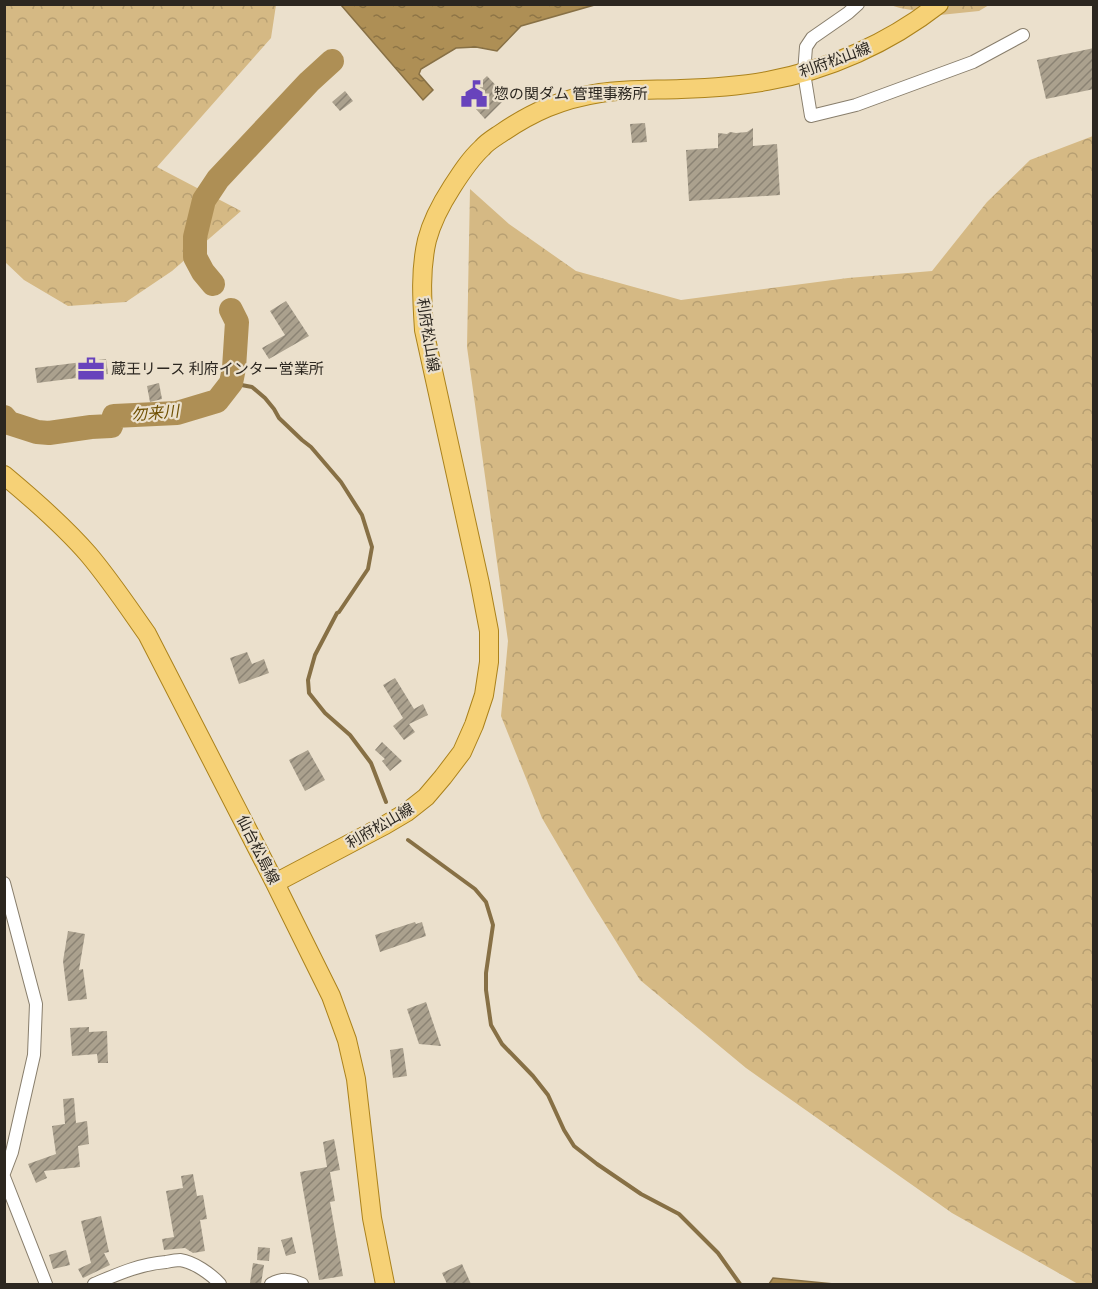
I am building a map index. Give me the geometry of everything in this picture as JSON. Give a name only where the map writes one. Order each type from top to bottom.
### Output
[{"type":"main road","name":"利府松山線","points":[[275,883],[385,825],[426,797],[462,752],[484,695],[489,662],[489,632],[424,330],[421,289],[423,261],[433,219],[462,171],[483,147],[512,126],[539,110],[568,99],[601,93],[714,87],[804,73],[867,49],[899,33],[939,4]]},
{"type":"main road","name":"仙台松島線","points":[[4,475],[43,508],[88,554],[147,634],[331,996],[347,1040],[356,1078],[372,1218],[385,1284]]},
{"type":"street","points":[[858,4],[812,38],[806,47],[804,73],[811,116],[856,105],[973,62],[1023,36]]},
{"type":"street","points":[[4,883],[36,1004],[34,1055],[12,1152],[4,1175],[46,1284]]},
{"type":"street","points":[[94,1284],[129,1269],[153,1263],[181,1260],[201,1268],[220,1284]]},
{"type":"street","points":[[271,1284],[291,1279],[302,1284]]},
{"type":"green space","points":[[5,4],[276,5],[271,38],[157,167],[241,211],[172,271],[126,302],[68,306],[24,280],[5,262]]},
{"type":"green space","points":[[890,5],[989,5],[979,11],[940,15]]},
{"type":"green space","points":[[1093,136],[1094,1284],[1078,1284],[952,1213],[746,1068],[640,980],[542,818],[501,716],[508,641],[467,347],[470,189],[509,224],[576,271],[681,300],[848,278],[932,271],[987,202],[1030,160]]},
{"type":"water","points":[[598,4],[521,26],[497,51],[476,47],[456,48],[421,69],[419,74],[433,90],[423,100],[341,5]]},
{"type":"water","points":[[773,1278],[834,1284],[769,1284]]},
{"type":"building","points":[[1094,48],[1094,89],[1046,99],[1037,60]]},
{"type":"building","points":[[487,76],[507,97],[485,119],[465,97]]},
{"type":"building","points":[[345,91],[353,101],[340,111],[332,102]]},
{"type":"building","points":[[645,123],[647,142],[632,143],[630,124]]},
{"type":"building","points":[[753,128],[753,146],[777,144],[780,195],[689,201],[686,150],[718,148],[718,133],[747,132]]},
{"type":"building","points":[[286,301],[309,336],[269,359],[262,348],[285,335],[270,311]]},
{"type":"building","points":[[106,359],[108,374],[37,383],[35,368]]},
{"type":"building","points":[[159,383],[162,399],[150,402],[147,386]]},
{"type":"building","points":[[247,652],[252,664],[264,659],[269,673],[239,684],[230,658]]},
{"type":"building","points":[[395,678],[414,709],[423,704],[428,715],[409,724],[415,732],[404,740],[393,726],[403,718],[383,685]]},
{"type":"building","points":[[382,742],[402,761],[390,771],[382,761],[385,759],[375,750]]},
{"type":"building","points":[[308,750],[325,780],[305,791],[289,760]]},
{"type":"building","points":[[415,922],[416,924],[422,922],[426,936],[380,952],[375,935]]},
{"type":"building","points":[[68,931],[85,934],[79,970],[83,969],[87,999],[68,1001],[63,961]]},
{"type":"building","points":[[426,1002],[441,1046],[419,1044],[407,1009]]},
{"type":"building","points":[[89,1027],[89,1032],[107,1031],[108,1063],[98,1063],[97,1054],[72,1056],[70,1028]]},
{"type":"building","points":[[403,1048],[407,1076],[393,1078],[390,1050]]},
{"type":"building","points":[[74,1098],[76,1123],[87,1121],[89,1144],[78,1146],[80,1167],[44,1171],[47,1178],[36,1183],[28,1164],[56,1154],[52,1126],[65,1124],[63,1099]]},
{"type":"building","points":[[334,1139],[340,1170],[330,1172],[335,1201],[330,1202],[343,1276],[319,1280],[300,1172],[327,1167],[323,1142]]},
{"type":"building","points":[[193,1174],[197,1196],[203,1195],[207,1219],[200,1220],[205,1251],[193,1253],[185,1248],[164,1250],[162,1239],[174,1237],[166,1191],[183,1188],[181,1176]]},
{"type":"building","points":[[101,1216],[109,1252],[104,1253],[110,1265],[83,1278],[78,1269],[91,1263],[81,1221]]},
{"type":"building","points":[[292,1237],[296,1253],[286,1256],[281,1240]]},
{"type":"building","points":[[258,1247],[270,1248],[269,1261],[257,1260]]},
{"type":"building","points":[[66,1250],[70,1265],[53,1269],[49,1255]]},
{"type":"building","points":[[253,1263],[264,1265],[261,1284],[250,1283]]},
{"type":"building","points":[[462,1264],[471,1284],[447,1284],[442,1273]]},
{"type":"waterway","name":"勿来川","points":[[213,284],[195,257],[195,237],[204,200],[218,179],[309,82],[332,61]]},
{"type":"waterway","name":"勿来川","points":[[4,417],[9,423],[37,432],[49,433],[111,426],[114,416],[177,413],[217,401],[231,383],[234,368],[237,322],[231,310]]},
{"type":"waterway","points":[[231,383],[252,387],[265,398],[279,418],[311,447],[341,482],[362,515],[372,547],[368,569],[337,613],[315,655],[308,680],[309,693],[325,713],[350,735],[371,763],[386,802]]},
{"type":"waterway","points":[[408,840],[475,889],[486,902],[493,925],[486,973],[491,1025],[502,1044],[548,1095],[574,1146],[641,1194],[679,1214],[718,1253],[740,1284]]},
{"type":"place","name":"惣の関ダム 管理事務所","points":[[474,94]]},
{"type":"place","name":"蔵王リース 利府インター営業所","points":[[91,369]]}]
